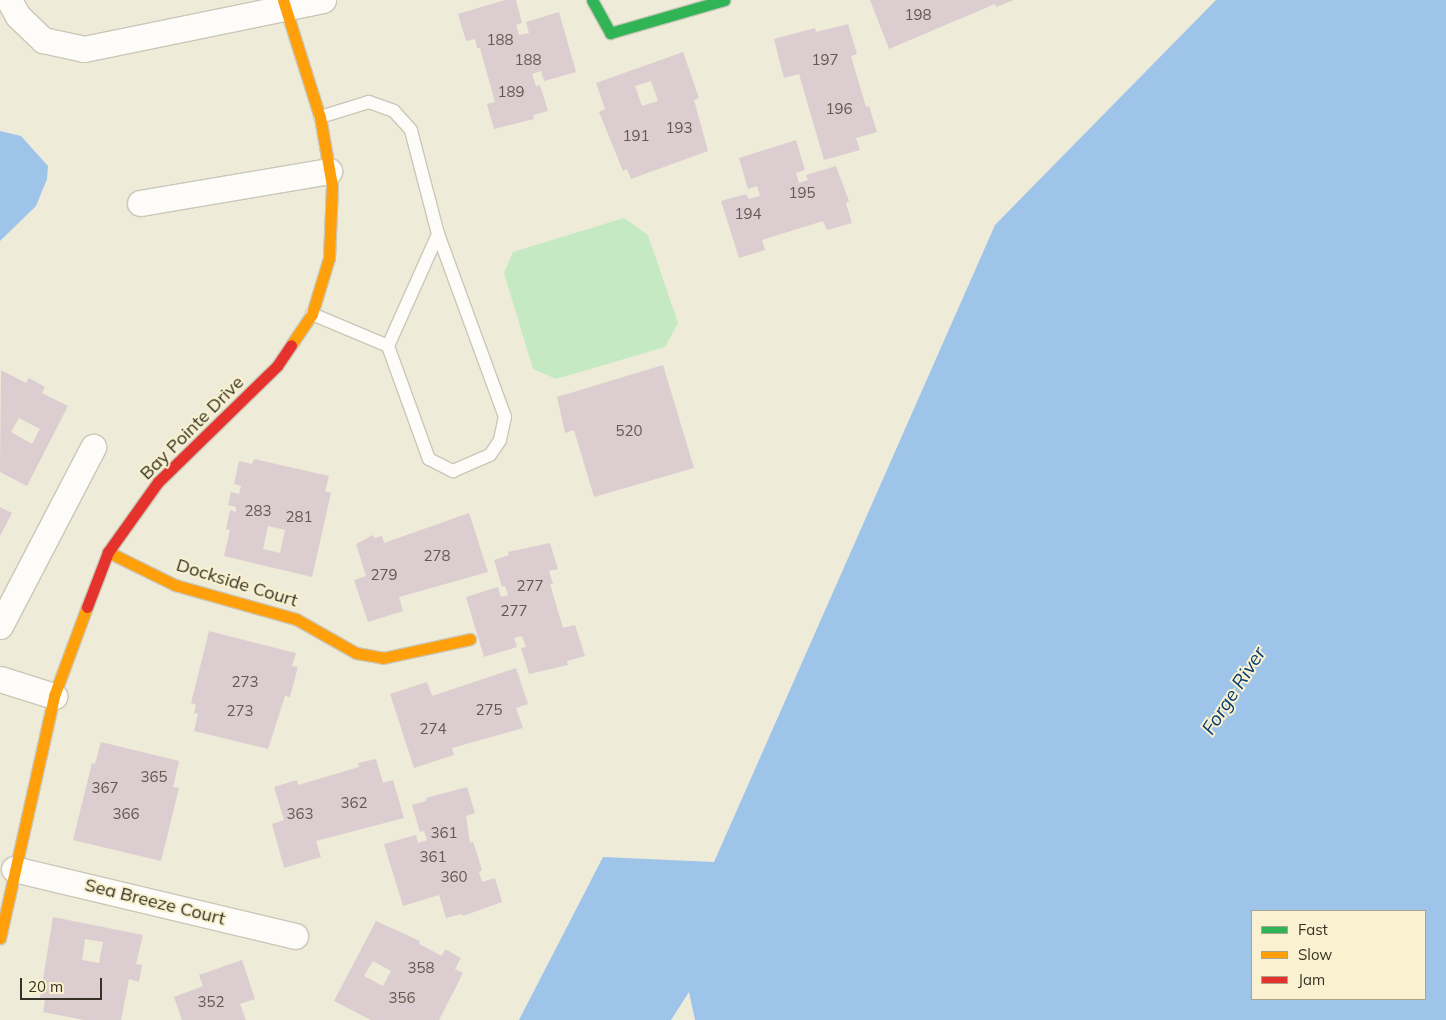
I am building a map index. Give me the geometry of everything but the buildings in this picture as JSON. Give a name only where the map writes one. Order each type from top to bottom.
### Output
[{"type":"street","points":[[9,0],[18,16],[43,40],[84,49],[285,4],[323,0]]},
{"type":"street","points":[[592,0],[610,33],[724,0]]},
{"type":"street","name":"Bay Pointe Drive","points":[[0,938],[54,696],[108,552],[158,482],[277,366],[312,314],[329,258],[332,186],[320,117],[285,4]]},
{"type":"street","points":[[140,203],[329,171]]},
{"type":"street","points":[[0,626],[94,447]]},
{"type":"street","name":"Dockside Court","points":[[108,552],[176,585],[296,619],[356,653],[383,658],[470,639]]},
{"type":"street","points":[[0,679],[54,696]]},
{"type":"street","name":"Sea Breeze Court","points":[[14,869],[295,936]]},
{"type":"lane","points":[[320,117],[369,102],[394,111],[411,130],[438,234],[505,417],[500,440],[490,455],[453,471],[429,459],[388,346],[438,234]]},
{"type":"lane","points":[[312,314],[388,346]]},
{"type":"green space","points":[[624,218],[648,235],[678,323],[665,347],[556,379],[533,369],[504,273],[513,252]]},
{"type":"water","name":"Forge River","points":[[1216,0],[1446,0],[1446,1020],[695,1020],[689,992],[671,1020],[519,1020],[603,857],[714,862],[995,225]]},
{"type":"water","points":[[0,131],[21,136],[48,166],[47,179],[36,206],[0,241]]},
{"type":"traffic: fast","points":[[592,0],[610,33],[724,0]]},
{"type":"traffic: slow","points":[[283,0],[320,117],[332,186],[329,258],[312,314],[291,345]]},
{"type":"traffic: slow","points":[[108,552],[175,585],[296,619],[356,653],[383,658],[470,639]]},
{"type":"traffic: slow","points":[[0,938],[54,696],[87,607]]},
{"type":"traffic: jam","points":[[87,607],[108,552],[158,482],[277,366],[291,345]]}]
